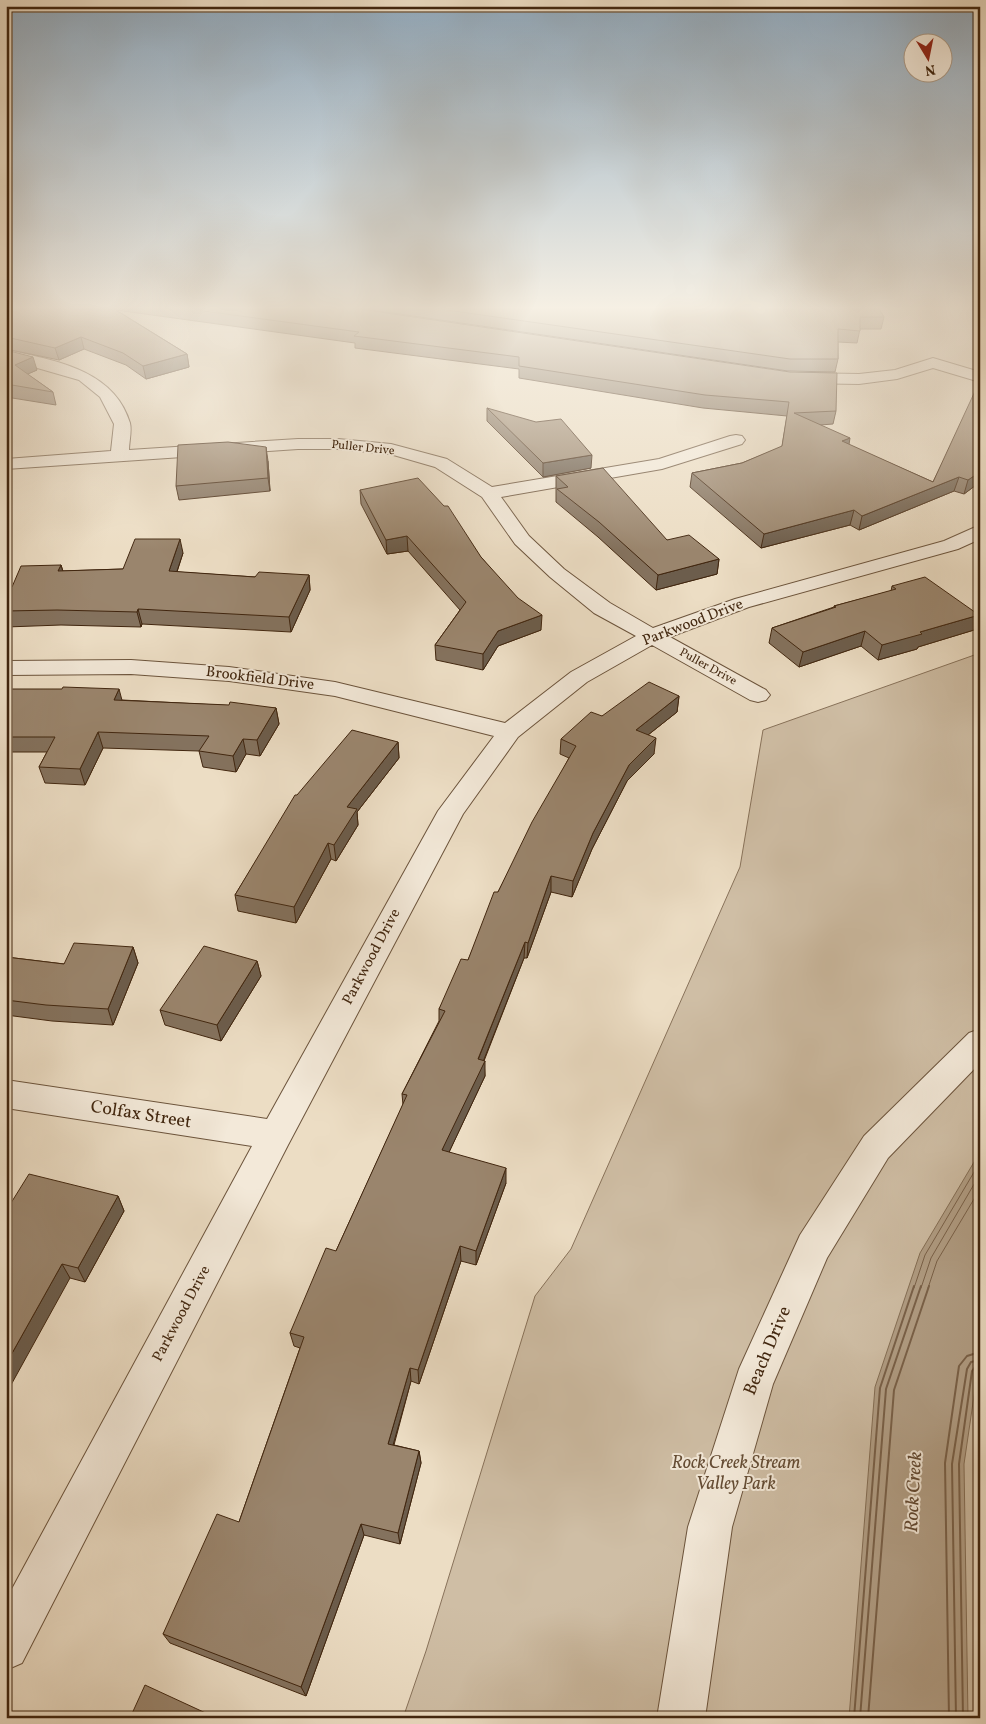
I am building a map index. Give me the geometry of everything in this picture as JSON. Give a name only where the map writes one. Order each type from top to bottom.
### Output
[{"type":"street","points":[[100,389],[106,394],[122,424],[120,456]]},
{"type":"street","points":[[490,493],[662,464],[736,440]]},
{"type":"street","name":"Puller Drive","points":[[6,464],[298,444],[338,444],[391,449],[441,463],[490,493],[522,540],[556,573],[602,608],[758,696]]},
{"type":"street","name":"Parkwood Drive","points":[[6,1648],[276,1135],[451,811],[508,732],[578,677],[651,636],[742,603],[951,544],[980,531]]},
{"type":"street","name":"Brookfield Drive","points":[[6,668],[131,666],[229,674],[335,689],[508,732]]},
{"type":"street","name":"Beach Drive","points":[[680,1718],[710,1527],[752,1383],[813,1247],[876,1148],[980,1042]]},
{"type":"street","name":"Colfax Street","points":[[6,1094],[276,1135]]},
{"type":"green space","name":"Rock Creek Stream Valley Park","points":[[980,653],[980,1718],[403,1718],[426,1651],[535,1296],[571,1249],[740,867],[763,730]]},
{"type":"water","name":"Rock Creek","points":[[980,1152],[980,1355],[964,1464],[968,1718],[849,1718],[875,1387],[920,1253]]},
{"type":"building","points":[[669,389],[837,389],[836,411],[794,413],[850,438],[842,441],[933,482],[976,389],[980,390],[980,472],[968,480],[959,477],[862,516],[854,510],[764,534],[692,473],[742,463],[782,446],[789,402],[705,395]]},
{"type":"building","points":[[487,408],[536,422],[561,419],[592,455],[543,463]]},
{"type":"building","points":[[228,442],[266,447],[268,478],[176,486],[178,445]]},
{"type":"building","points":[[603,468],[667,540],[689,535],[719,559],[658,575],[599,522],[557,489],[568,487],[556,476]]},
{"type":"building","points":[[418,478],[444,506],[448,506],[481,557],[518,598],[542,615],[498,631],[483,654],[435,645],[466,602],[407,536],[386,540],[360,490]]},
{"type":"building","points":[[135,539],[180,539],[169,571],[255,577],[259,572],[309,575],[289,617],[138,609],[137,612],[6,611],[6,587],[12,587],[21,566],[61,565],[58,571],[123,569]]},
{"type":"building","points":[[925,577],[979,615],[882,645],[865,631],[803,652],[772,628],[836,607],[834,606],[896,589],[892,586]]},
{"type":"building","points":[[649,682],[679,696],[636,730],[656,738],[629,765],[593,833],[573,881],[551,876],[528,943],[525,942],[478,1059],[485,1061],[442,1150],[506,1168],[476,1251],[460,1246],[418,1370],[410,1368],[388,1444],[419,1451],[398,1533],[361,1524],[301,1687],[163,1634],[217,1514],[239,1522],[304,1337],[290,1333],[326,1248],[336,1251],[407,1095],[402,1094],[445,1011],[439,1009],[461,959],[468,960],[494,892],[498,892],[532,822],[576,746],[561,739],[591,712],[602,716]]},
{"type":"building","points":[[63,687],[119,689],[114,700],[229,705],[230,702],[276,708],[257,740],[243,739],[233,756],[199,751],[209,736],[98,732],[80,769],[39,767],[55,737],[6,737],[6,689],[62,689]]},
{"type":"building","points":[[352,730],[398,742],[347,807],[357,809],[334,845],[328,843],[294,907],[235,895],[295,795],[297,795]]},
{"type":"building","points":[[74,943],[133,947],[108,1009],[6,1000],[6,957],[64,964]]},
{"type":"building","points":[[204,946],[257,961],[217,1025],[160,1010]]},
{"type":"building","points":[[29,1174],[118,1196],[78,1268],[62,1264],[6,1364],[6,1211]]},
{"type":"building","points":[[145,1685],[210,1715],[208,1718],[130,1718]]}]
